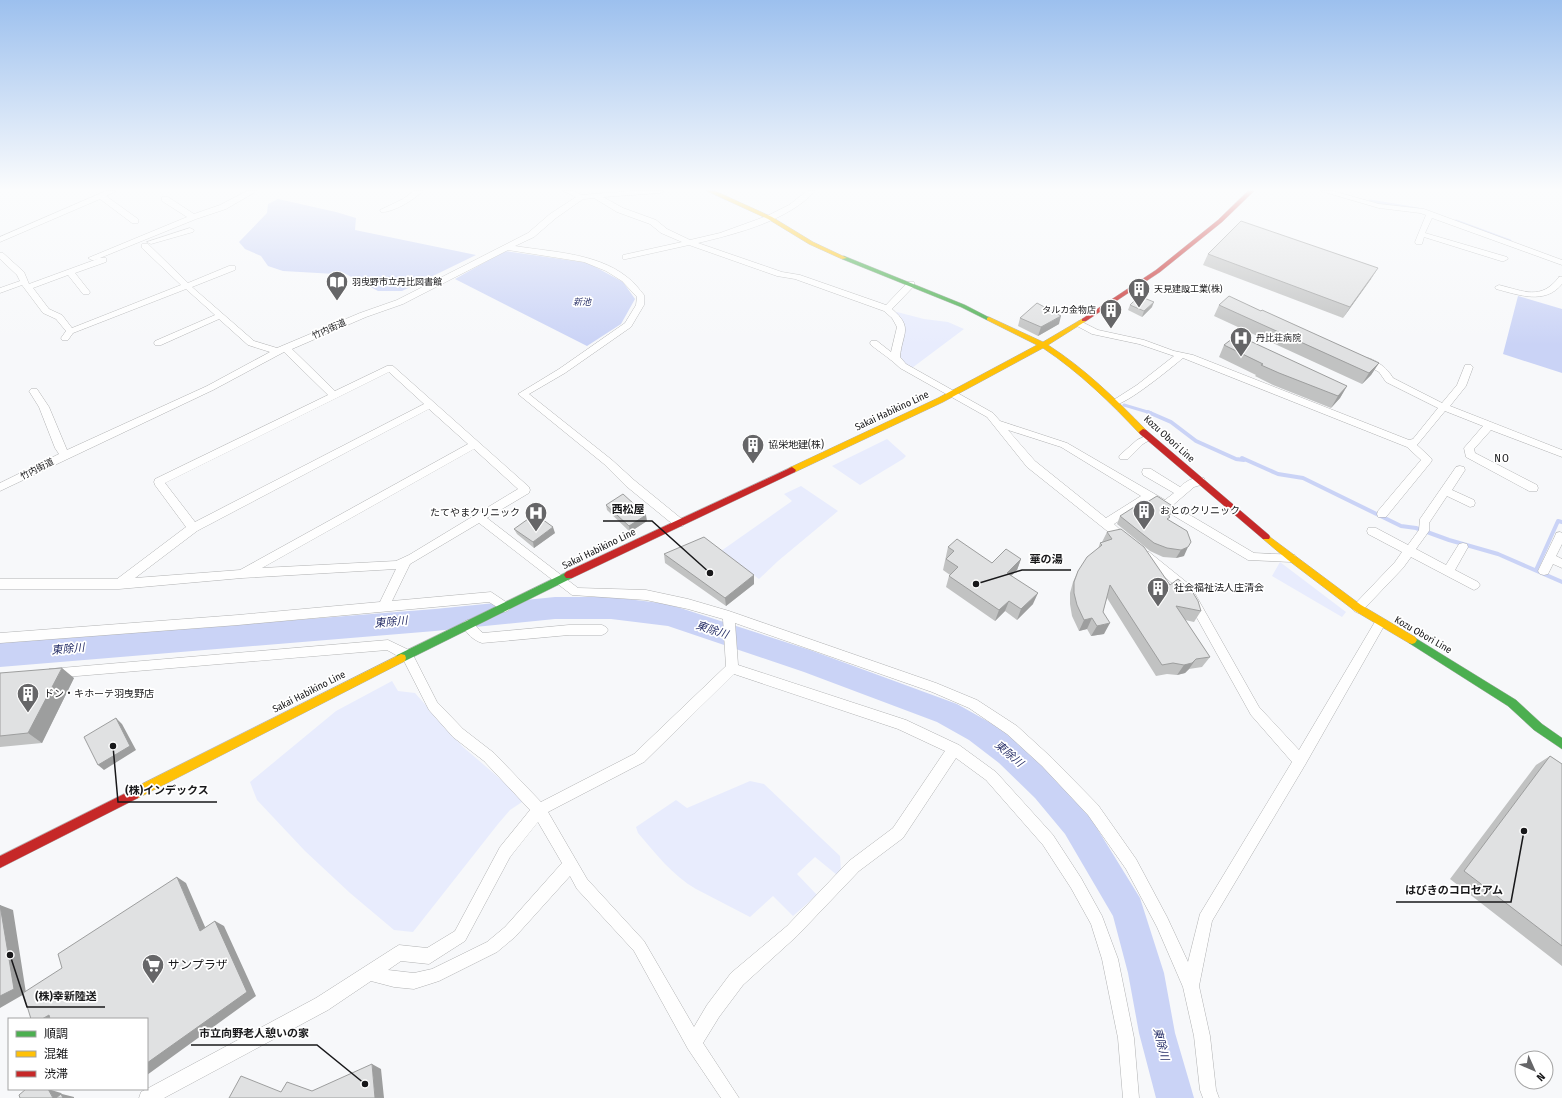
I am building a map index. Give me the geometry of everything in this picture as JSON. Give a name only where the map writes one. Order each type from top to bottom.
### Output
[{"type":"main road","name":"Kozu Obori Line","points":[[809,242],[963,306],[1044,346],[1058,355],[1115,403],[1148,438],[1291,558],[1380,623],[1436,654],[1512,703],[1538,727],[1562,744]]},
{"type":"main road","name":"Sakai Habikino Line","points":[[0,862],[407,655],[436,641],[472,630],[505,607],[522,598],[952,394],[1044,346],[1080,324],[1158,271],[1195,242]]},
{"type":"street","points":[[92,258],[131,242]]},
{"type":"street","points":[[0,291],[70,272],[145,246],[152,242]]},
{"type":"street","name":"竹内街道","points":[[0,487],[65,455],[210,388],[282,350],[363,315],[400,302],[517,242]]},
{"type":"street","points":[[626,256],[687,242]]},
{"type":"street","points":[[689,242],[780,274],[798,277],[862,298],[887,309],[894,314],[902,326],[902,332],[895,347],[895,357]]},
{"type":"street","points":[[1437,242],[1504,259]]},
{"type":"street","points":[[1506,242],[1562,263]]},
{"type":"street","points":[[145,246],[251,343],[282,350],[334,396]]},
{"type":"street","points":[[508,247],[586,260],[609,269],[625,279],[638,292],[641,297],[640,304],[628,325],[562,371],[523,394],[528,400],[608,462],[630,483],[679,523]]},
{"type":"street","points":[[0,255],[20,274],[46,311],[59,317],[70,331]]},
{"type":"street","points":[[65,338],[70,331],[232,268]]},
{"type":"street","points":[[70,272],[86,292]]},
{"type":"street","points":[[1499,287],[1523,293],[1538,294],[1551,292],[1562,279]]},
{"type":"street","points":[[887,309],[911,284]]},
{"type":"street","points":[[158,343],[220,316]]},
{"type":"street","points":[[1080,324],[1095,332],[1141,342],[1180,356],[1190,357],[1404,443],[1410,444],[1427,460],[1382,514]]},
{"type":"street","points":[[874,343],[889,356],[895,357],[903,366],[990,415],[1031,464],[1186,588],[1255,711],[1300,761]]},
{"type":"street","points":[[1115,403],[1140,387],[1180,356]]},
{"type":"street","points":[[1355,357],[1376,366],[1387,374],[1389,380],[1443,407],[1562,454]]},
{"type":"street","points":[[1410,444],[1416,441],[1461,386],[1468,367]]},
{"type":"street","points":[[0,584],[118,584],[242,574],[397,565],[405,562],[525,490],[390,368],[159,482],[193,528]]},
{"type":"street","points":[[34,391],[44,407],[60,448],[65,455]]},
{"type":"street","points":[[118,584],[193,528],[431,404]]},
{"type":"street","points":[[996,423],[1064,445],[1252,557],[1291,558]]},
{"type":"street","points":[[1470,455],[1469,448],[1490,425]]},
{"type":"street","points":[[1124,457],[1140,442],[1148,438]]},
{"type":"street","points":[[242,574],[475,444]]},
{"type":"street","points":[[1458,457],[1470,455],[1533,488]]},
{"type":"street","points":[[1358,608],[1399,565],[1424,531],[1424,522],[1460,470]]},
{"type":"street","points":[[1146,472],[1181,492]]},
{"type":"street","points":[[1166,506],[1190,484],[1200,481]]},
{"type":"street","points":[[1445,491],[1470,503]]},
{"type":"street","points":[[1106,524],[1149,496]]},
{"type":"street","points":[[480,518],[576,592],[646,595],[688,604],[729,616],[936,688],[973,704],[1012,730],[1048,762],[1093,810],[1131,864],[1162,922],[1190,986],[1202,1036],[1206,1095]]},
{"type":"street","points":[[1372,530],[1474,585]]},
{"type":"street","points":[[1544,571],[1560,536],[1562,537]]},
{"type":"street","points":[[1448,570],[1463,547]]},
{"type":"street","points":[[1550,558],[1562,564]]},
{"type":"street","points":[[384,607],[405,562]]},
{"type":"street","points":[[0,638],[491,597],[505,607]]},
{"type":"street","points":[[149,1098],[322,1004],[399,953],[429,956],[460,936],[505,852],[539,810],[639,758],[732,668],[729,616]]},
{"type":"street","points":[[1190,986],[1205,919],[1300,761],[1380,623]]},
{"type":"street","points":[[472,630],[482,638],[569,630],[602,630]]},
{"type":"street","points":[[40,674],[388,645],[407,655],[433,706],[458,732],[489,757],[539,810],[582,884],[639,946],[694,1043],[731,1098]]},
{"type":"street","points":[[732,668],[901,724],[954,749],[991,776],[1048,840],[1076,883],[1097,921],[1110,959],[1126,1038],[1131,1098]]},
{"type":"street","points":[[694,1043],[712,1011],[737,979],[792,931],[854,866],[898,833],[954,749]]},
{"type":"street","points":[[370,973],[394,979],[414,981],[434,976],[492,947],[510,932],[570,864]]},
{"type":"shaded area","points":[[897,312],[924,319],[948,322],[964,329],[912,368],[904,364],[898,355],[901,340],[894,313]]},
{"type":"shaded area","points":[[887,439],[906,456],[860,485],[832,466]]},
{"type":"shaded area","points":[[801,486],[838,511],[778,561],[759,579],[721,551],[792,501],[784,494]]},
{"type":"shaded area","points":[[1280,562],[1346,612],[1342,617],[1272,576]]},
{"type":"shaded area","points":[[392,681],[398,691],[415,693],[463,747],[525,800],[510,810],[498,824],[413,932],[394,930],[350,893],[305,851],[257,800],[250,782],[336,711]]},
{"type":"shaded area","points":[[750,781],[764,784],[840,856],[841,870],[837,875],[815,857],[797,874],[817,895],[793,916],[773,896],[750,917],[696,889],[680,878],[665,864],[638,833],[636,827],[676,800],[687,808]]},
{"type":"water","points":[[239,242],[414,242],[476,255],[402,291],[378,291],[342,272],[335,274],[283,271],[268,266],[261,256],[245,249]]},
{"type":"water","name":"新池","points":[[505,251],[588,263],[623,282],[635,299],[621,324],[587,346],[455,279]]},
{"type":"water","points":[[1518,296],[1562,309],[1562,373],[1503,354]]},
{"type":"building","points":[[1220,242],[1303,242],[1378,268],[1350,307],[1208,254]]},
{"type":"building","points":[[1139,296],[1154,302],[1144,311],[1130,305]]},
{"type":"building","points":[[1229,296],[1379,363],[1369,373],[1219,305]]},
{"type":"building","points":[[1037,303],[1061,316],[1041,327],[1020,318]]},
{"type":"building","points":[[1237,335],[1347,386],[1338,396],[1261,365],[1263,364],[1224,345]]},
{"type":"building","points":[[623,494],[646,515],[629,526],[606,505]]},
{"type":"building","name":"おとのクリニック","points":[[1157,496],[1174,507],[1165,513],[1170,517],[1167,519],[1187,531],[1191,542],[1188,547],[1181,550],[1167,548],[1154,543],[1120,516],[1142,502],[1144,504]]},
{"type":"building","name":"たてやまクリニック","points":[[535,514],[553,527],[533,542],[514,529]]},
{"type":"building","name":"社会福祉法人庄清会","points":[[1121,529],[1144,547],[1170,585],[1178,579],[1192,591],[1198,601],[1201,611],[1176,606],[1210,657],[1196,659],[1192,663],[1184,665],[1173,663],[1162,665],[1110,585],[1103,612],[1110,623],[1097,626],[1092,618],[1084,620],[1077,605],[1074,593],[1074,582],[1078,571],[1087,557],[1102,545],[1100,543],[1112,539],[1107,532]]},
{"type":"building","points":[[704,537],[754,575],[725,598],[664,554]]},
{"type":"building","points":[[957,539],[992,563],[1006,549],[1021,559],[1007,573],[1038,593],[1021,609],[1009,601],[999,610],[949,576],[958,567],[946,559],[954,551],[948,547]]},
{"type":"building","points":[[62,668],[28,733],[0,736],[0,673]]},
{"type":"building","points":[[116,718],[130,746],[98,765],[84,737]]},
{"type":"building","points":[[1550,756],[1562,764],[1562,946],[1464,871]]},
{"type":"building","name":"サンプラザ","points":[[177,877],[200,931],[215,921],[247,992],[148,1062],[148,1018],[50,1018],[49,1015],[44,1018],[31,1018],[23,993],[62,968],[58,954]]},
{"type":"building","points":[[0,905],[14,989],[0,996]]},
{"type":"building","points":[[372,1064],[375,1098],[229,1098],[241,1076],[281,1092],[287,1082],[312,1091]]},
{"type":"building","points":[[25,1090],[49,1090],[53,1098],[20,1098],[19,1095]]},
{"type":"building","points":[[61,1094],[63,1098],[56,1098]]},
{"type":"waterway","points":[[1124,405],[1149,412]]},
{"type":"waterway","points":[[1149,412],[1171,422],[1196,441],[1236,459],[1244,460],[1242,458],[1278,474],[1303,478],[1401,526],[1416,528],[1449,540],[1498,554],[1562,582]]},
{"type":"waterway","points":[[1536,570],[1558,521],[1562,522]]},
{"type":"waterway","name":"東除川","points":[[0,655],[435,620],[555,608],[611,608],[668,615],[810,662],[947,713],[979,731],[1010,753],[1046,788],[1076,823],[1128,910],[1146,973],[1157,1033],[1175,1098]]},
{"type":"traffic: fast","points":[[844,258],[963,306],[989,319]]},
{"type":"traffic: fast","points":[[401,658],[569,575]]},
{"type":"traffic: fast","points":[[1412,640],[1512,703],[1538,727],[1562,744]]},
{"type":"traffic: slow","points":[[810,242],[844,258]]},
{"type":"traffic: slow","points":[[989,319],[1044,346],[1058,355],[1115,403],[1143,432]]},
{"type":"traffic: slow","points":[[792,470],[941,400],[1049,342],[1084,320]]},
{"type":"traffic: slow","points":[[1266,537],[1291,558],[1358,608],[1412,640]]},
{"type":"traffic: slow","points":[[134,794],[401,658]]},
{"type":"traffic: jam","points":[[1084,320],[1158,271],[1194,242]]},
{"type":"traffic: jam","points":[[1143,432],[1266,537]]},
{"type":"traffic: jam","points":[[569,575],[792,470]]},
{"type":"traffic: jam","points":[[0,862],[134,794]]},
{"type":"place","name":"羽曳野市立丹比図書館","points":[[337,302]]},
{"type":"place","name":"天見建設工業(株)","points":[[1139,308]]},
{"type":"place","name":"タルカ金物店","points":[[1111,330]]},
{"type":"place","name":"丹比荘病院","points":[[1241,358]]},
{"type":"place","name":"協栄地建(株)","points":[[753,464]]},
{"type":"place","name":"おとのクリニック","points":[[1144,530]]},
{"type":"place","name":"たてやまクリニック","points":[[536,532]]},
{"type":"place","name":"西松屋","points":[[710,573]]},
{"type":"place","name":"華の湯","points":[[976,584]]},
{"type":"place","name":"社会福祉法人庄清会","points":[[1158,608]]},
{"type":"place","name":"ドン・キホーテ羽曳野店","points":[[28,714]]},
{"type":"place","name":"(株)インデックス","points":[[113,746]]},
{"type":"place","name":"はびきのコロセアム","points":[[1524,831]]},
{"type":"place","name":"(株)幸新陸送","points":[[10,955]]},
{"type":"place","name":"サンプラザ","points":[[153,984]]},
{"type":"place","name":"市立向野老人憩いの家","points":[[365,1084]]},
{"type":"district","name":"NO","points":[[1502,458]]}]
